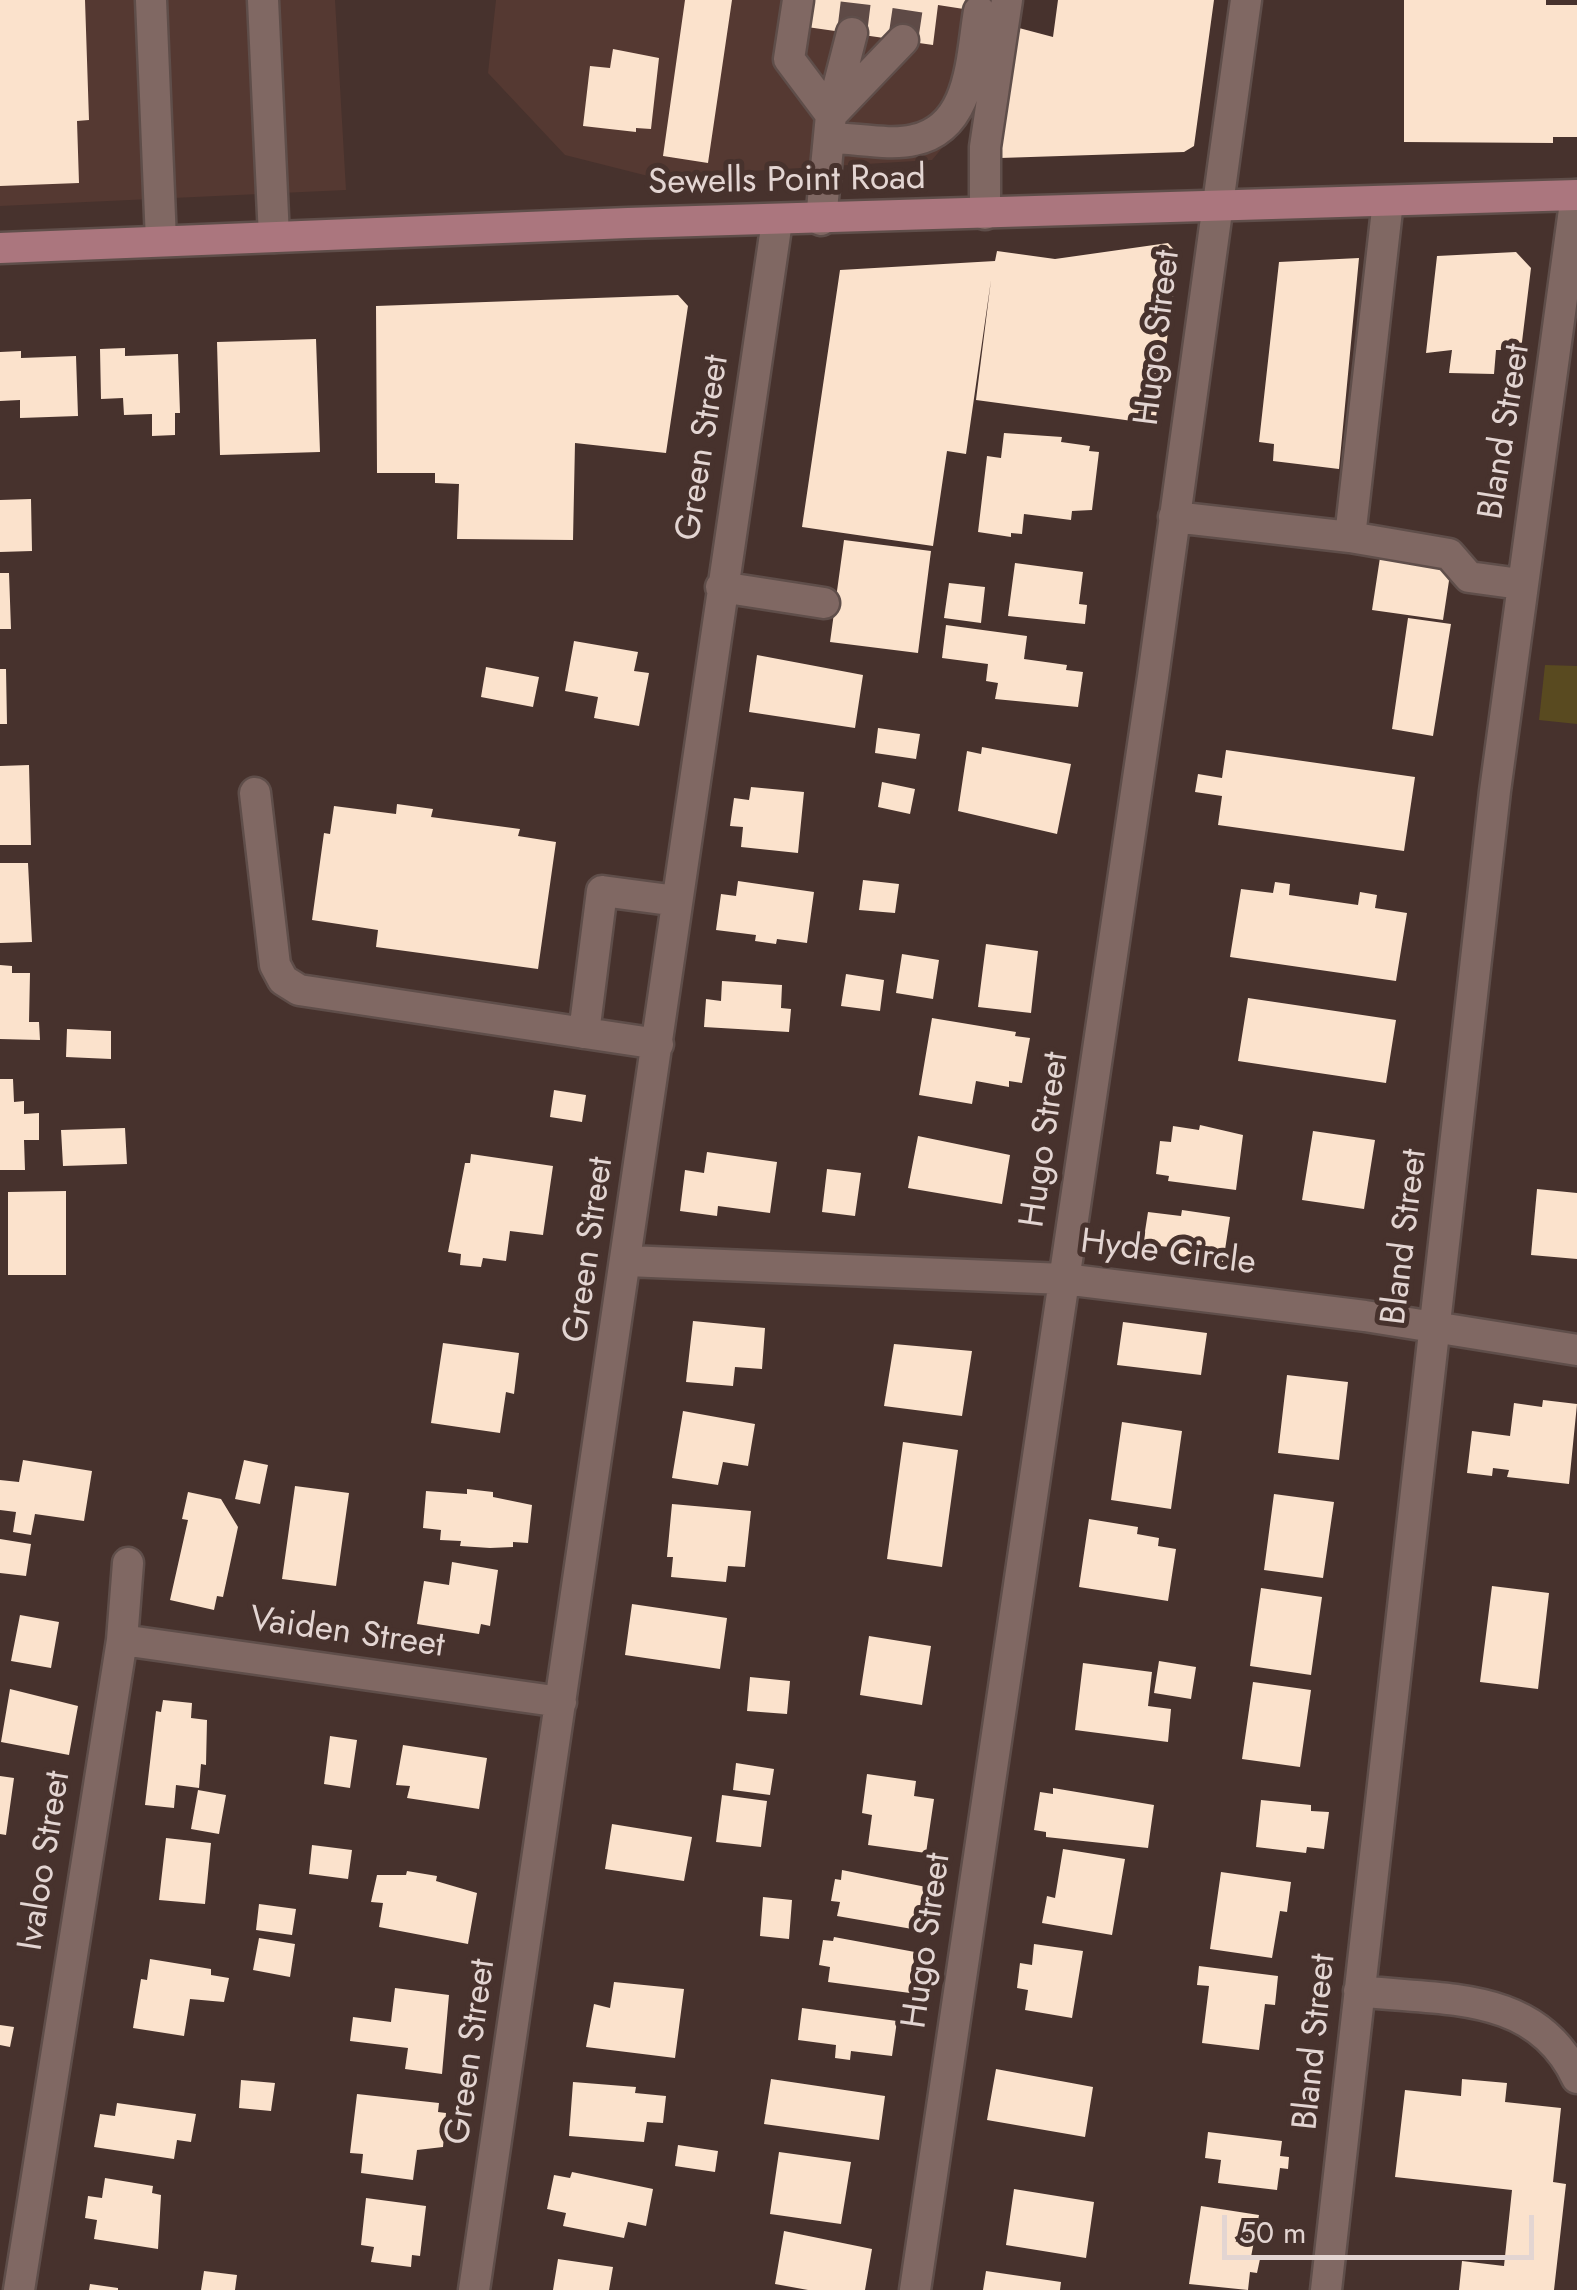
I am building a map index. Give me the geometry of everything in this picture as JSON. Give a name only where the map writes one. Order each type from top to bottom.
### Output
[{"type":"main road","name":"Sewells Point Road","points":[[0,248],[1576,195]]},
{"type":"street","points":[[151,0],[161,241]]},
{"type":"street","points":[[262,0],[274,237]]},
{"type":"street","points":[[798,0],[790,59],[830,126],[914,141],[943,127],[964,100],[993,6]]},
{"type":"street","name":"Hugo Street","points":[[915,2290],[1246,0]]},
{"type":"street","points":[[985,214],[984,147],[993,6]]},
{"type":"street","points":[[821,220],[830,126],[852,33]]},
{"type":"street","points":[[830,126],[903,40]]},
{"type":"street","name":"Bland Street","points":[[1326,2290],[1520,584],[1550,403],[1576,195]]},
{"type":"street","points":[[1350,536],[1388,201]]},
{"type":"street","name":"Green Street","points":[[474,2290],[777,221]]},
{"type":"street","points":[[1174,518],[1350,536],[1449,554],[1468,577],[1520,584]]},
{"type":"street","points":[[721,586],[824,603]]},
{"type":"street","points":[[254,793],[275,965],[283,980],[300,990],[658,1044]]},
{"type":"street","points":[[584,1033],[602,891],[677,901]]},
{"type":"street","name":"Hyde Circle","points":[[626,1262],[1064,1278],[1577,1350]]},
{"type":"street","name":"Ivaloo Street","points":[[19,2290],[122,1640],[128,1563]]},
{"type":"street","name":"Vaiden Street","points":[[122,1640],[561,1702]]},
{"type":"street","points":[[1359,1991],[1506,2008],[1537,2023],[1560,2047],[1577,2078]]},
{"type":"shaded area","points":[[0,0],[335,0],[346,190],[0,206]]},
{"type":"shaded area","points":[[496,0],[1000,0],[975,109],[932,160],[652,177],[565,155],[488,73]]},
{"type":"shaded area","points":[[1545,665],[1577,666],[1577,724],[1539,720]]},
{"type":"building","points":[[0,0],[85,0],[89,120],[77,121],[79,183],[0,186]]},
{"type":"building","points":[[685,0],[732,0],[708,163],[663,156]]},
{"type":"building","points":[[811,0],[998,0],[996,14],[938,5],[933,45],[807,27]]},
{"type":"building","points":[[1058,0],[1214,0],[1194,146],[1184,152],[1000,158],[1019,28],[1053,37]]},
{"type":"building","points":[[1404,0],[1546,0],[1546,5],[1577,5],[1577,137],[1553,137],[1553,143],[1404,142]]},
{"type":"building","points":[[613,49],[659,58],[651,129],[636,128],[636,132],[583,126],[590,66],[610,68]]},
{"type":"building","points":[[1168,243],[1179,255],[1155,424],[976,400],[991,280],[966,454],[947,451],[933,546],[802,527],[840,270],[995,261],[997,251],[1055,259]]},
{"type":"building","points":[[1516,252],[1531,268],[1521,350],[1496,350],[1494,374],[1449,373],[1452,350],[1426,353],[1437,256]]},
{"type":"building","points":[[1359,258],[1339,469],[1273,461],[1274,444],[1259,442],[1279,262]]},
{"type":"building","points":[[678,295],[688,306],[666,453],[575,443],[573,540],[457,539],[459,484],[435,483],[435,473],[377,473],[376,306]]},
{"type":"building","points":[[316,339],[320,452],[220,455],[217,342]]},
{"type":"building","points":[[125,348],[125,356],[178,354],[180,413],[175,413],[175,435],[152,436],[152,414],[124,415],[123,398],[101,399],[100,349]]},
{"type":"building","points":[[21,351],[21,358],[76,356],[78,416],[20,418],[20,400],[0,401],[0,352]]},
{"type":"building","points":[[1004,433],[1062,437],[1061,442],[1090,446],[1089,451],[1099,452],[1092,510],[1072,511],[1071,520],[1024,514],[1022,534],[1011,533],[1011,537],[978,532],[987,456],[1001,458]]},
{"type":"building","points":[[31,499],[32,551],[0,552],[0,500]]},
{"type":"building","points":[[844,540],[931,551],[918,653],[830,642]]},
{"type":"building","points":[[1381,551],[1452,561],[1443,620],[1372,610]]},
{"type":"building","points":[[1015,563],[1083,572],[1079,604],[1087,605],[1085,624],[1008,616]]},
{"type":"building","points":[[0,573],[9,573],[11,629],[0,629]]},
{"type":"building","points":[[949,583],[985,587],[981,623],[944,618]]},
{"type":"building","points":[[1408,618],[1451,624],[1433,736],[1392,729]]},
{"type":"building","points":[[946,625],[1027,636],[1024,659],[1067,665],[1066,670],[1083,672],[1078,707],[995,699],[998,683],[986,681],[988,664],[942,658]]},
{"type":"building","points":[[574,641],[638,652],[634,671],[649,673],[639,726],[594,718],[598,697],[565,691]]},
{"type":"building","points":[[757,655],[863,675],[855,728],[749,712]]},
{"type":"building","points":[[486,667],[539,677],[533,707],[481,697]]},
{"type":"building","points":[[0,669],[6,669],[7,724],[0,724]]},
{"type":"building","points":[[878,728],[920,734],[916,759],[875,753]]},
{"type":"building","points":[[982,747],[1071,764],[1057,834],[958,811],[967,751],[981,754]]},
{"type":"building","points":[[1226,750],[1415,777],[1404,851],[1218,825],[1222,796],[1195,792],[1198,774],[1222,778]]},
{"type":"building","points":[[29,765],[31,845],[0,845],[0,766]]},
{"type":"building","points":[[882,782],[915,789],[910,814],[878,807]]},
{"type":"building","points":[[751,787],[804,792],[798,853],[741,847],[743,827],[730,826],[734,798],[749,800]]},
{"type":"building","points":[[397,804],[433,809],[431,817],[520,829],[518,836],[556,842],[538,969],[376,947],[378,930],[312,920],[324,833],[330,834],[334,806],[396,814]]},
{"type":"building","points":[[0,863],[28,863],[32,942],[0,943]]},
{"type":"building","points":[[863,880],[899,884],[895,913],[859,910]]},
{"type":"building","points":[[738,881],[814,892],[807,943],[755,941],[756,935],[716,930],[721,894],[736,896]]},
{"type":"building","points":[[1275,882],[1290,884],[1289,895],[1358,905],[1360,892],[1377,895],[1375,908],[1407,913],[1396,981],[1230,957],[1241,889],[1273,893]]},
{"type":"building","points":[[986,944],[1038,951],[1031,1013],[978,1007]]},
{"type":"building","points":[[902,954],[939,960],[933,999],[896,993]]},
{"type":"building","points":[[0,965],[12,966],[12,973],[30,973],[29,1022],[39,1022],[40,1040],[0,1039]]},
{"type":"building","points":[[846,974],[884,980],[880,1011],[841,1006]]},
{"type":"building","points":[[722,981],[782,985],[781,1008],[791,1009],[789,1032],[704,1027],[706,999],[721,1001]]},
{"type":"building","points":[[1248,998],[1396,1020],[1386,1083],[1238,1061]]},
{"type":"building","points":[[932,1018],[1016,1032],[1015,1036],[1030,1038],[1022,1083],[1009,1081],[1009,1087],[976,1081],[972,1104],[919,1095]]},
{"type":"building","points":[[67,1029],[111,1031],[111,1059],[66,1057]]},
{"type":"building","points":[[0,1079],[13,1079],[14,1102],[24,1101],[24,1114],[39,1113],[39,1140],[24,1140],[25,1170],[0,1170]]},
{"type":"building","points":[[554,1090],[586,1095],[582,1122],[550,1117]]},
{"type":"building","points":[[1200,1125],[1243,1135],[1236,1190],[1168,1181],[1169,1176],[1156,1174],[1160,1141],[1171,1142],[1173,1126],[1199,1130]]},
{"type":"building","points":[[125,1128],[127,1164],[63,1166],[61,1130]]},
{"type":"building","points":[[1313,1131],[1375,1140],[1364,1209],[1302,1200]]},
{"type":"building","points":[[918,1136],[1010,1155],[1002,1204],[908,1188]]},
{"type":"building","points":[[707,1152],[777,1162],[770,1213],[718,1206],[717,1216],[680,1211],[685,1170],[704,1173]]},
{"type":"building","points":[[471,1154],[553,1166],[543,1235],[510,1231],[506,1261],[483,1258],[481,1267],[460,1265],[461,1254],[448,1252],[465,1163],[470,1163]]},
{"type":"building","points":[[827,1169],[861,1173],[855,1216],[822,1212]]},
{"type":"building","points":[[1537,1189],[1577,1193],[1577,1259],[1531,1255]]},
{"type":"building","points":[[66,1191],[66,1275],[8,1275],[8,1192]]},
{"type":"building","points":[[1182,1210],[1230,1217],[1223,1263],[1176,1257],[1177,1248],[1143,1244],[1148,1212],[1181,1216]]},
{"type":"building","points":[[693,1321],[765,1328],[762,1369],[735,1367],[733,1386],[686,1382]]},
{"type":"building","points":[[1123,1322],[1207,1333],[1201,1375],[1117,1365]]},
{"type":"building","points":[[443,1343],[519,1353],[514,1394],[506,1392],[500,1433],[431,1423]]},
{"type":"building","points":[[894,1344],[972,1351],[962,1416],[884,1406]]},
{"type":"building","points":[[1287,1375],[1348,1382],[1339,1460],[1278,1453]]},
{"type":"building","points":[[1543,1400],[1577,1404],[1569,1484],[1507,1477],[1509,1470],[1493,1468],[1492,1476],[1467,1473],[1472,1431],[1510,1436],[1514,1403],[1542,1407]]},
{"type":"building","points":[[683,1411],[755,1424],[748,1466],[723,1462],[718,1485],[672,1478]]},
{"type":"building","points":[[1122,1422],[1182,1431],[1171,1509],[1111,1500]]},
{"type":"building","points":[[903,1442],[958,1450],[942,1567],[887,1559]]},
{"type":"building","points":[[23,1460],[92,1471],[84,1521],[35,1514],[31,1535],[13,1532],[16,1512],[0,1510],[0,1480],[19,1482]]},
{"type":"building","points":[[244,1460],[268,1465],[260,1504],[235,1499]]},
{"type":"building","points":[[295,1486],[349,1493],[336,1586],[282,1579]]},
{"type":"building","points":[[467,1489],[493,1492],[493,1497],[532,1505],[528,1543],[513,1542],[513,1547],[460,1546],[461,1541],[440,1540],[441,1530],[423,1528],[426,1491],[467,1494]]},
{"type":"building","points":[[188,1492],[221,1499],[238,1527],[223,1597],[217,1596],[214,1610],[170,1600],[188,1520],[182,1519]]},
{"type":"building","points":[[1274,1494],[1334,1502],[1323,1578],[1264,1570]]},
{"type":"building","points":[[672,1504],[751,1511],[745,1567],[728,1566],[726,1582],[671,1577],[673,1557],[667,1557]]},
{"type":"building","points":[[1089,1519],[1138,1527],[1137,1534],[1159,1538],[1158,1546],[1176,1549],[1168,1601],[1079,1587]]},
{"type":"building","points":[[0,1539],[31,1544],[26,1576],[0,1573]]},
{"type":"building","points":[[452,1562],[498,1570],[490,1626],[481,1624],[479,1634],[417,1624],[424,1581],[449,1585]]},
{"type":"building","points":[[1492,1586],[1549,1593],[1538,1689],[1480,1682]]},
{"type":"building","points":[[1261,1588],[1322,1597],[1311,1675],[1250,1666]]},
{"type":"building","points":[[632,1604],[727,1618],[720,1669],[625,1655]]},
{"type":"building","points":[[20,1615],[59,1622],[51,1668],[11,1661]]},
{"type":"building","points":[[869,1636],[931,1646],[922,1705],[860,1695]]},
{"type":"building","points":[[1159,1661],[1196,1667],[1191,1699],[1154,1693]]},
{"type":"building","points":[[1083,1663],[1152,1672],[1148,1706],[1171,1709],[1168,1742],[1075,1730]]},
{"type":"building","points":[[750,1677],[790,1681],[787,1714],[747,1711]]},
{"type":"building","points":[[1253,1682],[1311,1690],[1300,1767],[1242,1759]]},
{"type":"building","points":[[10,1689],[78,1706],[69,1755],[1,1742]]},
{"type":"building","points":[[163,1700],[192,1703],[191,1718],[207,1720],[206,1765],[201,1764],[199,1788],[176,1785],[174,1808],[145,1805],[156,1711],[161,1712]]},
{"type":"building","points":[[330,1736],[357,1740],[350,1788],[324,1784]]},
{"type":"building","points":[[403,1745],[487,1758],[479,1809],[407,1798],[410,1786],[396,1785]]},
{"type":"building","points":[[736,1763],[774,1769],[770,1795],[733,1790]]},
{"type":"building","points":[[867,1774],[916,1781],[914,1796],[934,1799],[926,1853],[868,1845],[872,1815],[862,1813]]},
{"type":"building","points":[[0,1776],[14,1778],[6,1835],[0,1834]]},
{"type":"building","points":[[1053,1788],[1154,1805],[1148,1848],[1046,1837],[1046,1832],[1034,1830],[1040,1792],[1053,1794]]},
{"type":"building","points":[[198,1790],[226,1795],[219,1834],[191,1829]]},
{"type":"building","points":[[722,1795],[767,1801],[761,1847],[716,1842]]},
{"type":"building","points":[[1261,1800],[1311,1805],[1311,1811],[1329,1812],[1324,1849],[1307,1847],[1306,1853],[1256,1847]]},
{"type":"building","points":[[612,1824],[692,1837],[684,1881],[605,1869]]},
{"type":"building","points":[[166,1838],[211,1843],[205,1904],[159,1900]]},
{"type":"building","points":[[312,1845],[352,1850],[348,1879],[309,1874]]},
{"type":"building","points":[[1063,1849],[1125,1859],[1112,1935],[1042,1923],[1047,1896],[1055,1898]]},
{"type":"building","points":[[842,1870],[926,1887],[918,1930],[837,1916],[840,1902],[831,1901],[835,1879],[841,1880]]},
{"type":"building","points":[[407,1871],[437,1876],[436,1881],[477,1893],[468,1944],[379,1927],[383,1903],[371,1902],[377,1875],[406,1875]]},
{"type":"building","points":[[1221,1872],[1291,1882],[1287,1912],[1280,1911],[1272,1958],[1210,1949]]},
{"type":"building","points":[[763,1897],[792,1900],[789,1939],[760,1936]]},
{"type":"building","points":[[259,1904],[296,1909],[292,1935],[256,1930]]},
{"type":"building","points":[[834,1937],[915,1952],[910,1993],[828,1982],[830,1967],[819,1965],[823,1940],[833,1941]]},
{"type":"building","points":[[259,1938],[295,1944],[290,1977],[253,1970]]},
{"type":"building","points":[[1034,1944],[1083,1951],[1072,2018],[1025,2010],[1028,1990],[1017,1988],[1020,1963],[1032,1965]]},
{"type":"building","points":[[150,1959],[211,1969],[211,1975],[229,1978],[224,2002],[190,1999],[184,2036],[133,2028],[141,1979],[147,1980]]},
{"type":"building","points":[[1199,1966],[1278,1976],[1275,2005],[1265,2004],[1259,2050],[1202,2043],[1209,1986],[1197,1985]]},
{"type":"building","points":[[614,1982],[684,1989],[675,2058],[586,2047],[594,2004],[610,2008]]},
{"type":"building","points":[[395,1988],[449,1995],[442,2074],[405,2069],[408,2048],[350,2041],[353,2017],[391,2022]]},
{"type":"building","points":[[802,2008],[897,2021],[892,2056],[851,2051],[850,2060],[835,2058],[836,2045],[798,2040]]},
{"type":"building","points":[[0,2025],[14,2027],[10,2047],[0,2045]]},
{"type":"building","points":[[996,2069],[1093,2087],[1085,2137],[987,2120]]},
{"type":"building","points":[[771,2079],[885,2096],[879,2140],[764,2124]]},
{"type":"building","points":[[1462,2079],[1507,2083],[1505,2102],[1561,2108],[1553,2182],[1566,2184],[1554,2290],[1459,2290],[1462,2261],[1504,2266],[1512,2190],[1395,2177],[1405,2090],[1461,2096]]},
{"type":"building","points":[[241,2080],[275,2083],[271,2111],[239,2108]]},
{"type":"building","points":[[573,2082],[636,2087],[635,2093],[666,2096],[663,2123],[647,2122],[644,2142],[569,2136]]},
{"type":"building","points":[[357,2094],[439,2103],[438,2112],[446,2113],[443,2147],[417,2150],[413,2180],[361,2173],[363,2154],[350,2153]]},
{"type":"building","points":[[117,2103],[196,2114],[191,2142],[177,2140],[174,2159],[94,2147],[100,2114],[115,2116]]},
{"type":"building","points":[[1208,2132],[1282,2141],[1280,2156],[1289,2157],[1288,2169],[1280,2168],[1277,2190],[1218,2183],[1221,2160],[1205,2158]]},
{"type":"building","points":[[678,2145],[718,2151],[715,2172],[675,2166]]},
{"type":"building","points":[[779,2152],[851,2162],[841,2224],[770,2214]]},
{"type":"building","points":[[572,2172],[653,2189],[646,2226],[628,2222],[624,2238],[563,2226],[566,2213],[547,2209],[554,2175],[570,2178]]},
{"type":"building","points":[[105,2178],[153,2186],[152,2193],[161,2195],[158,2249],[94,2239],[97,2220],[85,2218],[88,2196],[102,2198]]},
{"type":"building","points":[[1014,2189],[1094,2202],[1086,2258],[1006,2245]]},
{"type":"building","points":[[366,2198],[426,2206],[420,2256],[412,2255],[411,2267],[371,2262],[374,2247],[361,2245]]},
{"type":"building","points":[[1201,2206],[1259,2215],[1251,2257],[1260,2259],[1257,2273],[1250,2272],[1248,2290],[1189,2284]]},
{"type":"building","points":[[784,2231],[872,2249],[865,2290],[808,2290],[775,2284]]},
{"type":"building","points":[[558,2259],[613,2267],[609,2290],[553,2290]]},
{"type":"building","points":[[204,2271],[237,2275],[235,2290],[201,2290]]},
{"type":"building","points":[[986,2271],[1061,2282],[1060,2290],[983,2290]]},
{"type":"building","points":[[90,2284],[118,2288],[118,2290],[89,2290]]},
{"type":"tunnel","points":[[852,33],[856,0]]},
{"type":"tunnel","points":[[903,40],[909,0]]}]
